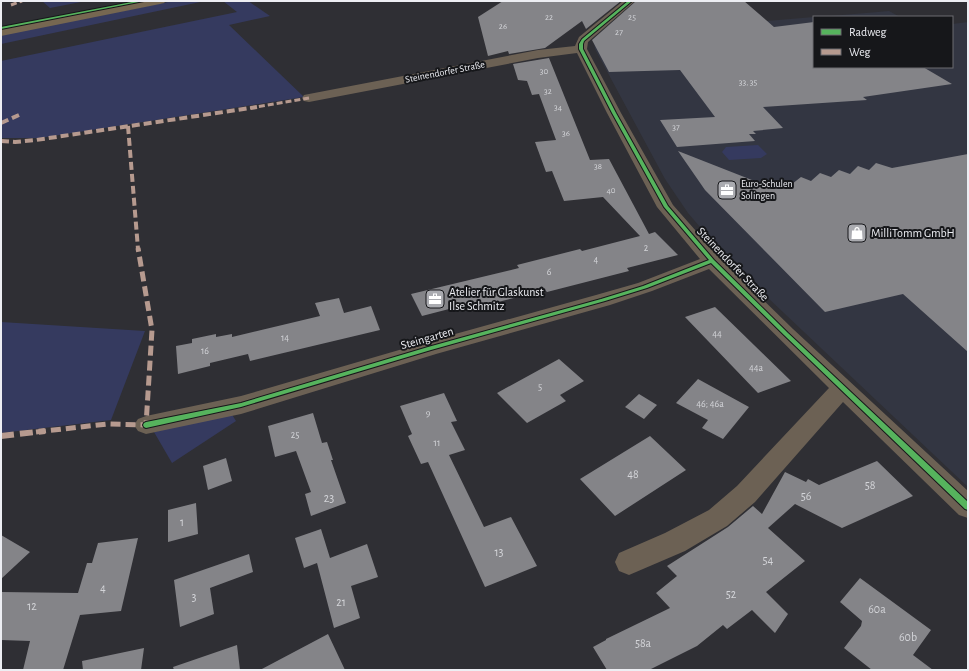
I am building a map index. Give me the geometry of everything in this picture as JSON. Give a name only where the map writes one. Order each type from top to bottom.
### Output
[{"type":"main road","points":[[1,32],[160,1]]},
{"type":"street","points":[[581,49],[583,40],[630,1]]},
{"type":"street","name":"Steinendorfer Straße","points":[[309,98],[562,50],[581,49],[661,199],[712,262],[968,507]]},
{"type":"street","name":"Steingarten","points":[[146,425],[241,405],[430,348],[645,287],[712,262]]},
{"type":"street","points":[[629,562],[675,542],[718,518],[746,494],[842,388]]},
{"type":"shaded area","points":[[42,1],[86,1],[50,8]]},
{"type":"shaded area","points":[[173,1],[205,1],[1,44],[1,35]]},
{"type":"shaded area","points":[[223,1],[248,1],[270,16],[229,25],[304,97],[40,138],[1,138],[1,61],[237,12]]},
{"type":"shaded area","points":[[889,11],[898,16],[830,16]]},
{"type":"shaded area","points":[[813,17],[813,68],[953,68],[953,24],[968,22],[968,487],[729,261],[688,213],[665,179],[595,49],[594,42],[767,21]]},
{"type":"shaded area","points":[[758,145],[767,154],[761,158],[729,160],[722,152],[726,147]]},
{"type":"shaded area","points":[[1,322],[145,331],[111,420],[1,433]]},
{"type":"shaded area","points":[[231,413],[236,421],[172,463],[154,432]]},
{"type":"building","points":[[503,1],[621,1],[586,29],[582,21],[545,48],[509,54],[508,51],[488,56],[478,17]]},
{"type":"building","points":[[636,1],[744,1],[774,27],[813,22],[813,68],[925,68],[952,84],[863,97],[867,100],[763,107],[783,128],[753,131],[756,134],[749,134],[755,141],[677,147],[660,120],[715,117],[680,70],[609,72],[592,40]]},
{"type":"building","points":[[549,58],[590,160],[609,159],[649,234],[655,232],[678,255],[627,268],[629,271],[547,292],[545,290],[482,306],[480,301],[422,316],[411,294],[519,268],[517,265],[580,249],[582,251],[640,236],[603,197],[564,201],[552,171],[546,172],[535,142],[556,140],[539,94],[532,95],[527,81],[518,80],[513,64]]},
{"type":"building","name":"MilliTomm GmbH","points":[[678,151],[772,188],[780,180],[792,184],[801,177],[811,181],[820,173],[831,177],[839,170],[850,174],[858,166],[869,170],[876,163],[892,168],[968,154],[968,352],[903,294],[825,312],[705,190]]},
{"type":"building","points":[[339,298],[344,313],[371,306],[380,330],[250,361],[248,354],[210,363],[210,366],[178,374],[176,346],[192,343],[192,339],[216,334],[216,337],[232,334],[232,337],[320,316],[315,303]]},
{"type":"building","points":[[715,307],[791,381],[758,393],[685,317]]},
{"type":"building","points":[[559,359],[584,381],[560,395],[566,401],[527,423],[497,393]]},
{"type":"building","points":[[698,379],[749,407],[723,439],[702,428],[708,420],[676,403]]},
{"type":"building","points":[[444,393],[457,421],[451,422],[465,450],[449,455],[484,527],[511,517],[537,566],[485,587],[428,462],[421,464],[408,436],[412,434],[400,406]]},
{"type":"building","points":[[639,394],[657,405],[644,419],[625,407]]},
{"type":"building","points":[[313,413],[322,443],[327,442],[333,460],[331,460],[346,503],[311,516],[305,494],[311,492],[296,451],[275,457],[268,426]]},
{"type":"building","points":[[650,436],[686,470],[615,516],[580,479]]},
{"type":"building","points":[[226,458],[232,481],[208,490],[203,466]]},
{"type":"building","points":[[877,461],[913,496],[842,528],[795,504],[768,528],[805,561],[766,592],[788,614],[775,633],[752,610],[727,629],[723,625],[697,646],[649,670],[607,670],[593,647],[606,639],[670,608],[656,593],[677,576],[667,566],[728,527],[753,506],[762,514],[785,472],[806,482],[808,479],[819,485]]},
{"type":"building","points":[[196,503],[198,534],[168,542],[168,510]]},
{"type":"building","points":[[321,529],[330,558],[367,544],[378,577],[351,586],[360,618],[334,628],[317,563],[304,568],[295,538]]},
{"type":"building","points":[[1,535],[30,552],[1,579]]},
{"type":"building","points":[[138,538],[121,611],[80,615],[63,670],[23,670],[30,641],[1,640],[1,592],[78,593],[87,563],[92,563],[98,543]]},
{"type":"building","points":[[249,554],[253,572],[210,588],[214,614],[180,627],[174,580]]},
{"type":"building","points":[[860,578],[931,630],[913,655],[933,670],[872,670],[844,648],[861,626],[862,621],[840,602]]},
{"type":"building","points":[[328,634],[345,670],[260,670]]},
{"type":"building","points":[[237,645],[240,670],[174,670],[173,667]]},
{"type":"building","points":[[144,648],[141,670],[83,670],[82,661]]},
{"type":"marked path","points":[[11,5],[22,1]]},
{"type":"marked path","points":[[1,141],[15,142],[36,140],[278,104],[309,98]]},
{"type":"marked path","points":[[1,123],[19,115]]},
{"type":"marked path","points":[[1,436],[107,424],[146,425],[152,330],[137,240],[135,198],[129,149],[128,126]]},
{"type":"cycle path","points":[[1,28],[142,1]]},
{"type":"cycle path","points":[[630,1],[583,40],[581,49],[614,113],[666,207],[712,261],[786,334],[968,507]]},
{"type":"cycle path","points":[[146,425],[241,405],[430,348],[603,300],[645,287],[712,261]]},
{"type":"place","name":"Euro-Schulen Solingen","points":[[727,190]]},
{"type":"place","name":"MilliTomm GmbH","points":[[857,233]]},
{"type":"place","name":"Atelier für Glaskunst Ilse Schmitz","points":[[435,299]]}]
